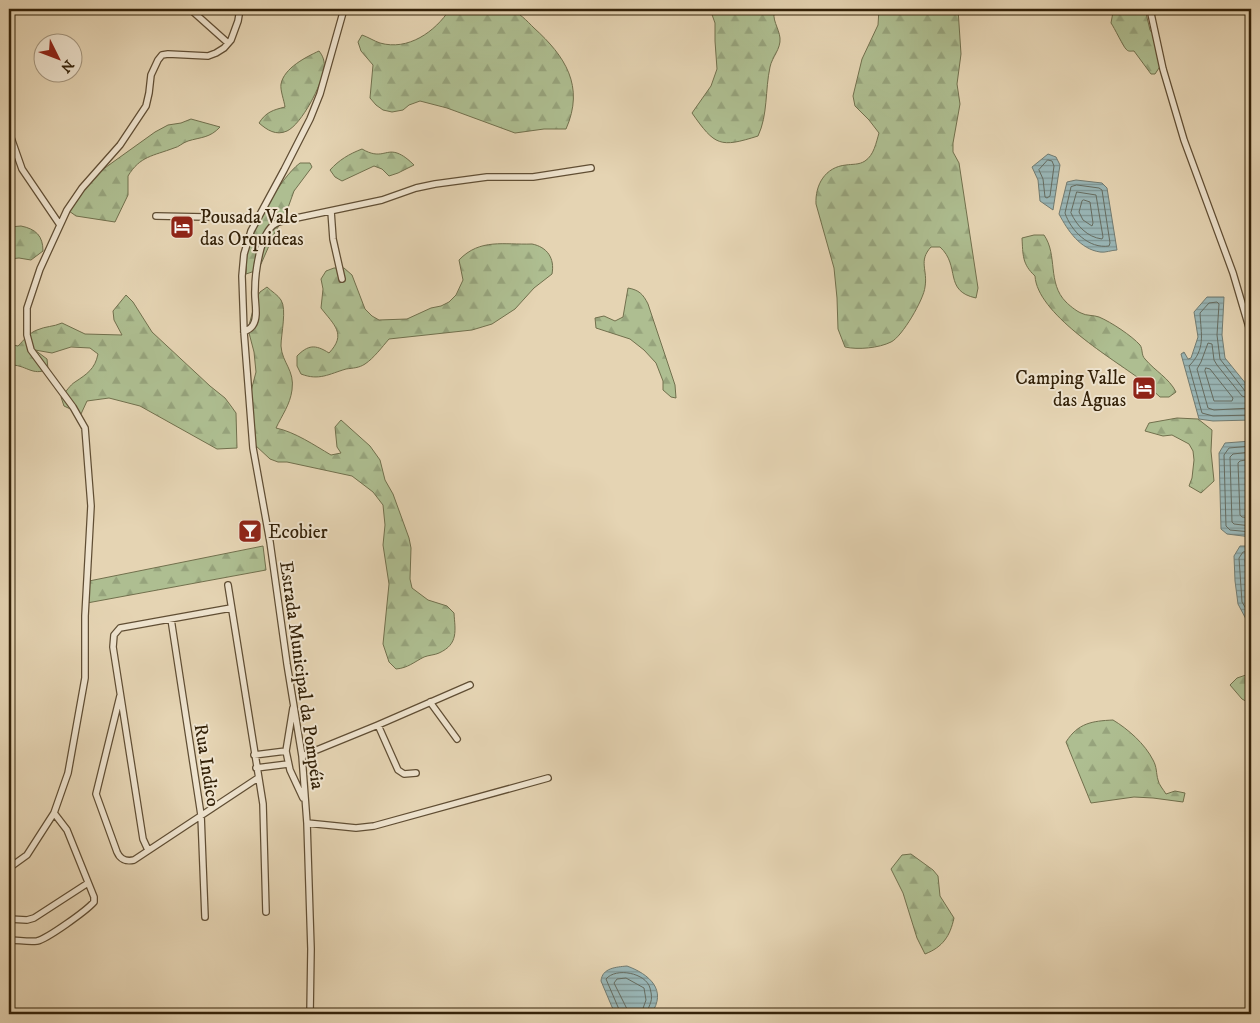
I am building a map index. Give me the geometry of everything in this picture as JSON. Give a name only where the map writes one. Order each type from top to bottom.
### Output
[{"type":"street","points":[[190,9],[228,43]]},
{"type":"street","points":[[9,868],[28,855],[54,813],[68,773],[84,692],[85,616],[91,506],[85,428],[73,407],[30,350],[27,335],[27,308],[67,210],[82,188],[120,145],[146,106],[154,66],[162,56],[168,54],[208,56],[224,48],[238,21],[240,9]]},
{"type":"street","name":"Estrada Municipal da Pompéia","points":[[311,1014],[307,823],[302,756],[270,542],[253,448],[244,332],[242,268],[251,231],[310,119],[330,64],[344,9]]},
{"type":"street","points":[[1150,9],[1163,69],[1184,140],[1233,273],[1251,334]]},
{"type":"street","points":[[9,132],[22,170],[60,225]]},
{"type":"street","points":[[244,332],[252,328],[254,324],[257,267],[268,231],[275,224],[382,200],[416,188],[487,178],[533,177],[592,168]]},
{"type":"street","points":[[331,211],[333,239],[342,279]]},
{"type":"street","points":[[156,216],[257,218]]},
{"type":"street","points":[[228,585],[264,823],[266,912]]},
{"type":"street","points":[[148,850],[143,839],[112,640],[120,628],[231,608]]},
{"type":"street","name":"Rua Indico","points":[[171,619],[201,815],[205,917]]},
{"type":"street","points":[[302,756],[470,684]]},
{"type":"street","points":[[121,694],[97,787],[97,799],[121,858],[130,861],[134,860],[258,778]]},
{"type":"street","points":[[430,702],[457,739]]},
{"type":"street","points":[[294,704],[286,751],[288,764],[304,801]]},
{"type":"street","points":[[378,725],[398,770],[404,774],[416,773]]},
{"type":"street","points":[[254,755],[286,751]]},
{"type":"street","points":[[256,768],[288,764]]},
{"type":"street","points":[[307,823],[356,828],[374,826],[548,778]]},
{"type":"street","points":[[9,940],[40,940],[85,910],[94,900],[67,830],[54,813]]},
{"type":"street","points":[[9,919],[26,920],[34,918],[88,883]]},
{"type":"green space","points":[[450,9],[463,9],[483,14],[509,9],[523,17],[545,39],[563,61],[569,73],[573,99],[566,129],[544,129],[515,133],[447,108],[420,101],[409,105],[403,110],[392,112],[383,110],[376,105],[370,98],[373,65],[361,51],[358,42],[362,35],[390,45],[410,42],[429,32]]},
{"type":"green space","points":[[710,9],[775,9],[774,16],[780,42],[770,67],[765,111],[758,136],[735,142],[726,143],[719,141],[707,132],[692,113],[711,86],[717,69],[715,23]]},
{"type":"green space","points":[[879,9],[958,9],[961,54],[957,84],[960,104],[953,152],[959,163],[978,288],[976,298],[966,295],[959,290],[946,254],[940,247],[931,247],[924,261],[926,281],[924,293],[912,317],[901,333],[896,339],[881,346],[850,348],[845,347],[838,329],[834,268],[816,204],[816,197],[817,190],[827,173],[839,166],[858,164],[865,161],[871,156],[876,145],[879,133],[855,106],[853,96],[862,59],[878,25]]},
{"type":"green space","points":[[1112,9],[1145,9],[1150,30],[1155,37],[1161,65],[1155,74],[1151,74],[1134,51],[1129,51],[1125,48],[1111,23]]},
{"type":"green space","points":[[319,51],[323,57],[324,69],[305,112],[293,127],[287,131],[275,133],[265,128],[259,123],[264,116],[273,110],[285,107],[281,84],[286,73],[308,56]]},
{"type":"green space","points":[[191,119],[220,127],[209,135],[186,142],[142,160],[137,164],[128,176],[128,195],[115,222],[76,216],[69,211],[88,180],[155,132],[168,125]]},
{"type":"green space","points":[[362,149],[374,154],[397,153],[414,165],[389,176],[382,169],[374,166],[342,181],[335,177],[330,170],[333,166]]},
{"type":"green space","points":[[300,163],[310,163],[312,167],[294,191],[285,216],[275,232],[261,264],[255,271],[246,274],[247,254],[261,218],[284,180]]},
{"type":"green space","points":[[21,226],[35,231],[42,241],[43,251],[31,260],[9,259],[9,227]]},
{"type":"green space","points":[[1044,235],[1048,243],[1051,251],[1054,278],[1060,294],[1066,302],[1083,314],[1104,319],[1132,338],[1140,345],[1145,359],[1170,383],[1176,392],[1169,397],[1160,397],[1143,381],[1093,346],[1061,319],[1039,290],[1035,276],[1024,259],[1022,238]]},
{"type":"green space","points":[[493,244],[537,245],[549,254],[553,268],[552,274],[534,288],[515,309],[492,324],[472,330],[389,339],[372,359],[356,368],[319,377],[301,374],[297,366],[297,356],[312,347],[320,348],[329,353],[337,340],[337,330],[321,308],[323,289],[321,279],[326,271],[334,268],[344,268],[352,275],[365,309],[372,316],[379,320],[407,319],[431,308],[441,306],[449,302],[456,295],[463,280],[459,260],[475,248]]},
{"type":"green space","points":[[267,287],[278,296],[283,304],[284,315],[281,346],[292,377],[290,400],[276,428],[297,436],[331,455],[341,453],[337,447],[335,427],[341,420],[370,446],[380,460],[385,480],[393,494],[409,538],[412,588],[428,600],[447,606],[454,613],[455,631],[453,641],[439,653],[396,669],[389,662],[383,644],[389,584],[383,545],[385,525],[383,505],[373,492],[352,476],[270,459],[255,445],[249,399],[256,372],[254,352],[248,329],[256,299],[260,292]]},
{"type":"green space","points":[[628,288],[640,293],[648,304],[675,385],[676,398],[671,397],[663,390],[663,381],[656,363],[644,350],[630,339],[596,328],[595,318],[604,316],[615,321],[623,317]]},
{"type":"green space","points":[[126,295],[133,302],[152,332],[225,398],[231,406],[236,413],[237,448],[217,449],[140,406],[109,398],[87,401],[81,414],[64,406],[61,397],[71,385],[90,371],[95,364],[98,354],[90,348],[71,347],[52,353],[35,350],[47,359],[48,369],[38,372],[20,366],[9,365],[9,344],[18,346],[32,333],[43,328],[62,323],[85,334],[122,335],[114,320],[113,311]]},
{"type":"green space","points":[[1177,418],[1198,419],[1212,430],[1211,451],[1214,481],[1201,493],[1189,486],[1194,460],[1193,451],[1189,444],[1172,435],[1163,436],[1145,431],[1149,423]]},
{"type":"green space","points":[[263,546],[266,570],[87,603],[89,581]]},
{"type":"green space","points":[[1251,675],[1251,704],[1242,699],[1230,685],[1237,678]]},
{"type":"green space","points":[[1113,720],[1130,732],[1150,754],[1160,785],[1166,794],[1175,791],[1185,793],[1183,802],[1134,797],[1091,803],[1066,742],[1075,731],[1086,724]]},
{"type":"green space","points":[[911,854],[938,876],[940,896],[954,918],[945,940],[937,948],[925,954],[917,938],[903,893],[891,869],[902,855]]},
{"type":"water","points":[[1048,154],[1056,157],[1060,165],[1053,210],[1040,201],[1038,180],[1032,167]]},
{"type":"water","points":[[1076,180],[1102,183],[1107,188],[1117,250],[1102,252],[1086,247],[1075,238],[1059,214],[1067,182]]},
{"type":"water","points":[[1207,297],[1224,297],[1222,335],[1225,358],[1251,390],[1251,420],[1213,421],[1199,419],[1181,354],[1184,352],[1188,359],[1191,358],[1198,337],[1194,312]]},
{"type":"water","points":[[1251,441],[1251,537],[1227,534],[1221,529],[1219,453],[1225,443]]},
{"type":"water","points":[[1240,546],[1251,546],[1251,622],[1247,621],[1238,604],[1234,556]]},
{"type":"water","points":[[627,966],[649,978],[657,990],[658,998],[651,1014],[617,1014],[612,1007],[601,981],[602,977],[610,969]]},
{"type":"place","name":"Pousada Vale das Orquideas","points":[[182,227]]},
{"type":"place","name":"Camping Valle das Aguas","points":[[1144,388]]},
{"type":"place","name":"Ecobier","points":[[250,531]]}]
